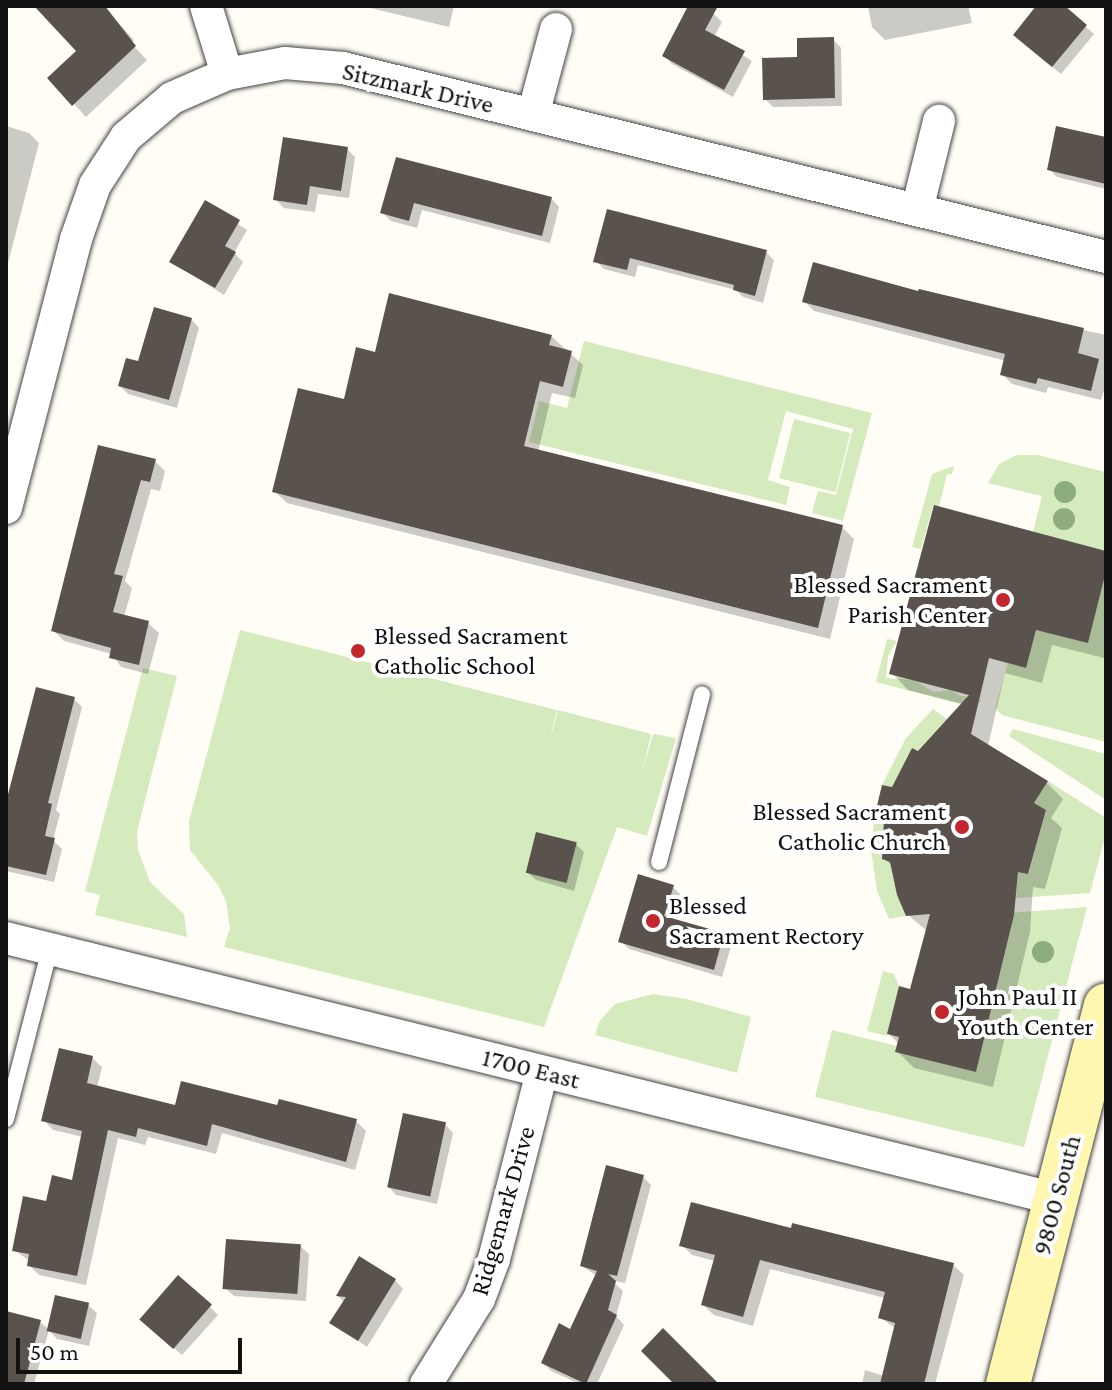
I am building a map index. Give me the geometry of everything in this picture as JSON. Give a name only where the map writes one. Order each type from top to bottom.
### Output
[{"type":"street","points":[[206,6],[227,74]]},
{"type":"street","points":[[533,115],[556,29]]},
{"type":"street","name":"Sitzmark Drive","points":[[6,508],[76,239],[95,185],[126,137],[172,98],[227,74],[285,63],[343,68],[1106,257]]},
{"type":"street","points":[[917,210],[939,121]]},
{"type":"street","name":"1700 East","points":[[6,938],[1056,1199]]},
{"type":"street","name":"9800 South","points":[[1008,1384],[1106,1005]]},
{"type":"street","name":"Ridgemark Drive","points":[[426,1384],[479,1299],[494,1259],[542,1072]]},
{"type":"lane","points":[[659,862],[702,694]]},
{"type":"lane","points":[[6,1119],[50,949]]},
{"type":"green space","points":[[584,341],[872,413],[843,521],[812,513],[818,491],[836,495],[853,429],[786,411],[768,480],[790,487],[786,505],[529,442],[539,401],[567,408]]},
{"type":"green space","points":[[794,419],[850,433],[836,492],[779,478]]},
{"type":"green space","points":[[1017,455],[1038,455],[1106,472],[1106,551],[1033,532],[1042,496],[988,483],[999,464]]},
{"type":"green space","points":[[954,466],[952,474],[947,474],[939,507],[933,506],[921,549],[912,547],[932,474]]},
{"type":"green space","points":[[1106,571],[1106,742],[1002,715],[995,708],[1008,663],[1026,668],[1036,630]]},
{"type":"green space","points":[[240,630],[557,710],[548,748],[558,710],[651,734],[642,773],[653,734],[676,738],[647,836],[617,827],[544,1027],[224,947],[230,928],[226,901],[218,885],[190,850],[189,821]]},
{"type":"green space","points":[[887,639],[897,641],[888,656],[886,678],[915,680],[933,692],[951,690],[960,696],[979,697],[981,701],[971,707],[876,682]]},
{"type":"green space","points":[[143,668],[177,676],[137,831],[138,850],[150,882],[184,914],[187,937],[95,915],[100,895],[85,891]]},
{"type":"green space","points":[[933,709],[947,719],[918,751],[912,748],[892,787],[882,785],[906,738]]},
{"type":"green space","points":[[1013,729],[1106,754],[1106,800],[1009,736]]},
{"type":"green space","points":[[1048,781],[1106,818],[1106,833],[1090,893],[1016,898],[1018,872],[1029,873],[1046,810],[1034,803]]},
{"type":"green space","points":[[875,815],[884,817],[882,859],[890,862],[897,895],[906,916],[889,919],[877,891],[871,850]]},
{"type":"green space","points":[[1087,907],[1024,1147],[815,1097],[832,1030],[897,1046],[896,1052],[976,1072],[1011,929],[996,914]]},
{"type":"green space","points":[[883,971],[894,974],[899,986],[887,1036],[867,1031]]},
{"type":"green space","points":[[653,994],[687,999],[751,1017],[737,1073],[595,1035],[599,1022],[615,1004]]},
{"type":"building","points":[[34,6],[105,6],[136,46],[72,106],[47,78],[76,51]]},
{"type":"building","points":[[688,6],[718,6],[705,30],[745,51],[724,90],[662,56]]},
{"type":"building","points":[[1036,6],[1065,6],[1087,25],[1052,67],[1013,35]]},
{"type":"building","points":[[834,37],[835,98],[763,100],[762,58],[797,57],[797,38]]},
{"type":"building","points":[[1056,126],[1106,137],[1106,184],[1047,170]]},
{"type":"building","points":[[283,137],[348,147],[341,191],[310,186],[307,205],[273,200]]},
{"type":"building","points":[[396,157],[552,197],[542,236],[414,203],[409,221],[380,213]]},
{"type":"building","points":[[205,200],[240,220],[225,246],[236,252],[215,288],[169,262]]},
{"type":"building","points":[[607,209],[767,250],[755,296],[733,290],[734,285],[630,258],[627,270],[593,262]]},
{"type":"building","points":[[813,262],[918,291],[1084,328],[1078,353],[1099,359],[1091,391],[1038,378],[1036,384],[1000,375],[1005,354],[802,302]]},
{"type":"building","points":[[389,293],[552,335],[549,345],[572,351],[563,387],[540,381],[524,446],[843,525],[818,628],[272,492],[298,388],[344,399],[356,347],[375,352]]},
{"type":"building","points":[[154,307],[192,318],[169,400],[118,386],[126,358],[138,361]]},
{"type":"building","points":[[98,445],[156,459],[150,482],[141,480],[114,574],[123,576],[113,612],[149,621],[139,665],[109,658],[111,648],[51,631]]},
{"type":"building","points":[[934,505],[1106,551],[1106,571],[1088,643],[1036,630],[1026,668],[989,658],[971,734],[1048,781],[1034,803],[1046,810],[1028,874],[1018,872],[1014,915],[976,1072],[895,1052],[899,1037],[887,1034],[899,986],[910,989],[930,914],[906,916],[897,895],[890,862],[882,859],[884,817],[875,814],[882,785],[892,787],[912,748],[918,751],[969,695],[889,674]]},
{"type":"building","points":[[36,687],[75,697],[48,803],[52,804],[45,836],[55,838],[46,875],[6,866],[6,802]]},
{"type":"building","points":[[536,832],[577,842],[567,883],[526,873]]},
{"type":"building","name":"Blessed Sacrament Rectory","points":[[638,874],[674,885],[664,916],[724,933],[714,970],[618,942]]},
{"type":"building","points":[[59,1048],[93,1056],[87,1083],[175,1105],[181,1081],[277,1105],[279,1099],[357,1119],[346,1162],[212,1124],[207,1146],[138,1128],[136,1137],[108,1130],[77,1276],[27,1266],[29,1254],[12,1251],[23,1196],[46,1201],[52,1175],[72,1180],[82,1131],[41,1121]]},
{"type":"building","points":[[403,1113],[446,1122],[430,1196],[387,1187]]},
{"type":"building","points":[[606,1165],[644,1175],[617,1276],[608,1274],[616,1281],[608,1310],[617,1315],[586,1384],[541,1363],[559,1323],[570,1329],[597,1271],[580,1266]]},
{"type":"building","points":[[691,1202],[791,1228],[792,1223],[954,1263],[924,1384],[880,1384],[895,1323],[878,1318],[885,1292],[760,1260],[743,1317],[701,1305],[715,1255],[679,1246]]},
{"type":"building","points":[[226,1239],[301,1244],[297,1294],[223,1289]]},
{"type":"building","points":[[359,1256],[396,1279],[358,1341],[329,1323],[346,1297],[336,1296]]},
{"type":"building","points":[[178,1275],[212,1305],[173,1349],[139,1320]]},
{"type":"building","points":[[55,1295],[89,1303],[81,1339],[47,1331]]},
{"type":"building","points":[[6,1311],[41,1320],[24,1384],[6,1384]]},
{"type":"building","points":[[663,1328],[719,1384],[674,1384],[641,1351]]},
{"type":"place","name":"Blessed Sacrament Parish Center","points":[[1003,600]]},
{"type":"place","name":"Blessed Sacrament Catholic School","points":[[358,651]]},
{"type":"place","name":"Blessed Sacrament Catholic Church","points":[[962,827]]},
{"type":"place","name":"Blessed Sacrament Rectory","points":[[653,921]]},
{"type":"place","name":"John Paul II Youth Center","points":[[942,1012]]}]
